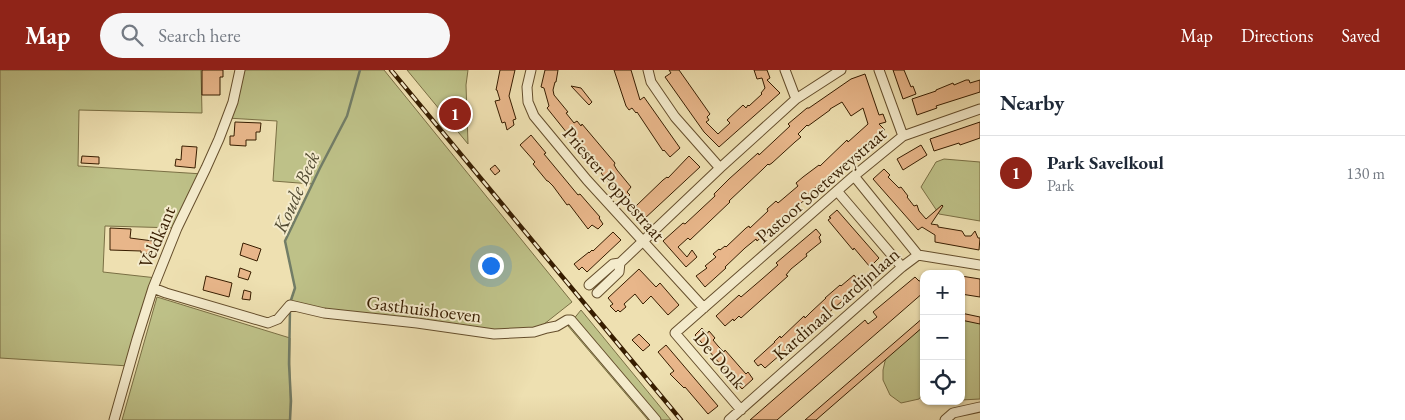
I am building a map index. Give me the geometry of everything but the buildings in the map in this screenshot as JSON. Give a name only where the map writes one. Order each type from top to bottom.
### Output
[{"type":"street","name":"Veldkant","points":[[114,420],[136,339],[153,288],[176,228],[219,139],[233,102],[240,70]]},
{"type":"street","name":"Priester Poppestraat","points":[[531,70],[527,87],[528,102],[534,116],[587,180],[701,310]]},
{"type":"street","points":[[648,70],[651,82],[675,117],[720,168]]},
{"type":"street","points":[[785,70],[796,99]]},
{"type":"street","points":[[596,293],[619,272],[620,264],[720,168],[796,99],[841,70]]},
{"type":"street","points":[[879,70],[902,136]]},
{"type":"street","name":"Pastoor Soeteweystraat","points":[[701,310],[902,136],[980,109]]},
{"type":"street","points":[[854,176],[918,255]]},
{"type":"street","points":[[837,191],[902,267]]},
{"type":"street","name":"Kardinaal Cardijnlaan","points":[[729,420],[918,255],[980,264]]},
{"type":"street","points":[[590,285],[613,264],[620,264]]},
{"type":"street","name":"Gasthuishoeven","points":[[153,288],[268,323],[278,319],[290,305],[324,313],[494,334],[534,332],[571,320],[656,420]]},
{"type":"street","name":"De Donk","points":[[701,310],[675,333],[741,410]]},
{"type":"street","points":[[945,420],[953,413],[980,407]]},
{"type":"green space","points":[[0,70],[201,70],[202,113],[79,110],[78,166],[203,174],[177,228],[105,226],[103,272],[157,278],[129,366],[0,358]]},
{"type":"green space","points":[[240,70],[384,70],[572,302],[534,332],[519,334],[290,305],[295,288],[285,241],[312,184],[273,181],[277,121],[227,118]]},
{"type":"green space","points":[[407,70],[468,70],[466,85],[468,144]]},
{"type":"green space","points":[[944,159],[980,162],[980,221],[939,214],[921,187],[936,162]]},
{"type":"green space","points":[[157,297],[290,338],[290,420],[122,420]]},
{"type":"green space","points":[[581,310],[671,420],[648,420],[568,326]]},
{"type":"green space","points":[[965,319],[980,321],[980,399],[965,400]]},
{"type":"green space","points":[[920,327],[919,399],[901,403],[890,395],[883,380],[886,357]]},
{"type":"waterway","name":"Koude Beek","points":[[290,303],[295,288],[285,241],[347,116],[360,70]]},
{"type":"waterway","name":"Koude Beek","points":[[290,309],[290,420]]},
{"type":"railway","points":[[391,70],[681,420]]},
{"type":"place","name":"Park Savelkoul","points":[[455,114]]}]
